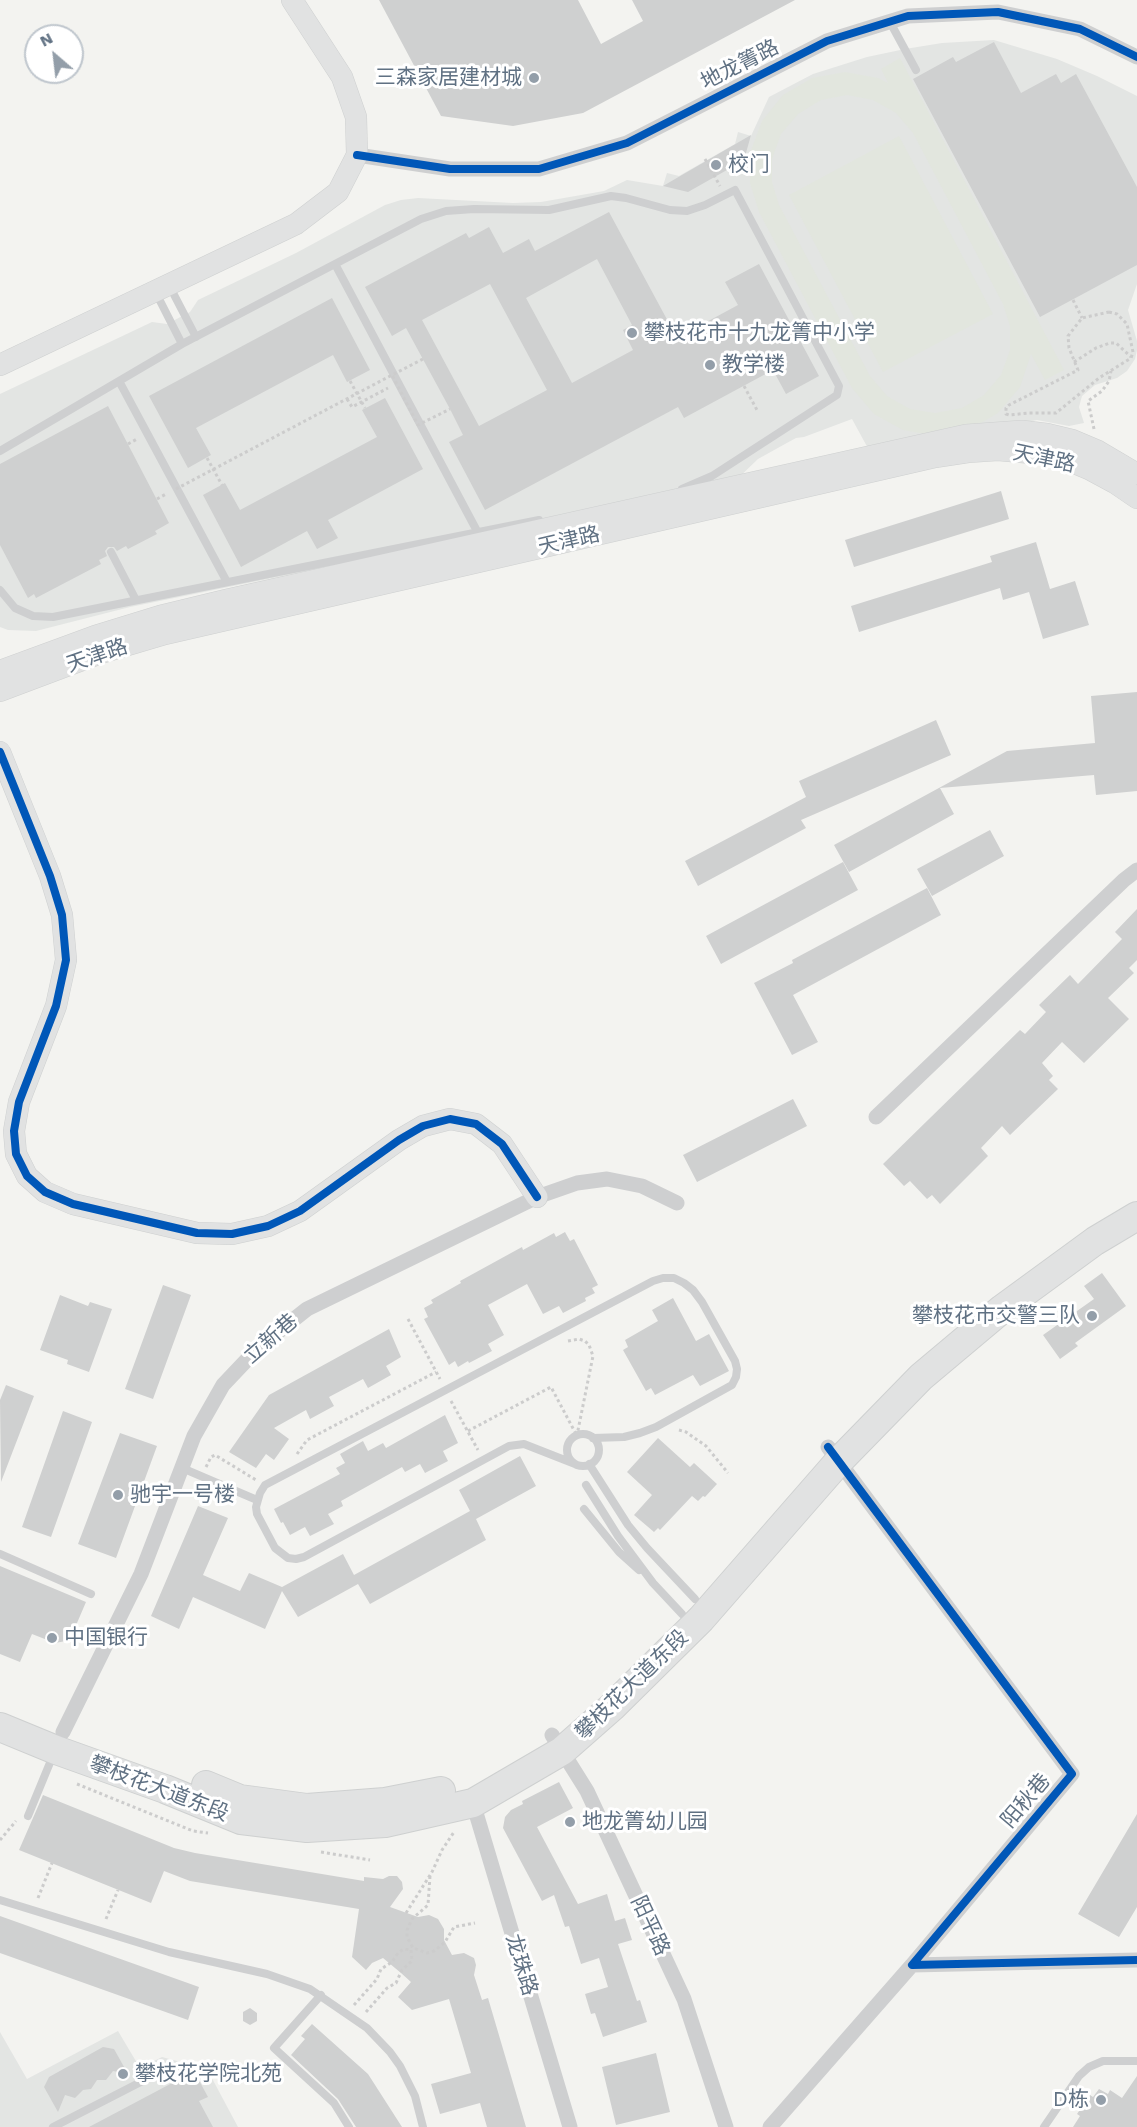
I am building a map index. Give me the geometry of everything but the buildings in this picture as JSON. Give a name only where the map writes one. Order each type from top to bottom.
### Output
[{"type":"highway","name":"攀枝花大道东段","points":[[0,1706],[59,1741],[165,1789],[241,1820],[308,1828],[385,1823],[473,1803],[612,1707],[701,1619],[834,1454],[910,1365],[991,1297],[1084,1229],[1137,1197]]},
{"type":"highway","name":"攀枝花大道东段","points":[[0,1727],[165,1769],[240,1799],[307,1808],[385,1802],[467,1785],[557,1743],[834,1454],[1002,1309],[1095,1241],[1137,1216]]},
{"type":"main road","points":[[0,366],[296,224],[338,192],[357,155],[356,117],[342,77],[292,0]]},
{"type":"main road","points":[[0,671],[95,636],[160,616],[966,435],[1023,431],[1047,434],[1072,440],[1137,474]]},
{"type":"main road","name":"天津路","points":[[0,691],[100,653],[219,621],[935,457],[998,450],[1043,454],[1065,459],[1089,469],[1137,498]]},
{"type":"main road","points":[[0,752],[50,876],[62,915],[66,960],[56,1006],[19,1102],[14,1131],[16,1154],[27,1176],[45,1192],[73,1204],[196,1233],[232,1234],[268,1226],[300,1211],[399,1140],[423,1126],[450,1119],[476,1124],[502,1144],[537,1197]]},
{"type":"street","name":"地龙箐路","points":[[357,155],[450,169],[539,169],[627,144],[827,41],[908,16],[998,12],[1080,29],[1137,57]]},
{"type":"street","points":[[876,1117],[1137,870]]},
{"type":"street","name":"立新巷","points":[[59,1741],[141,1574],[194,1436],[223,1385],[259,1347],[307,1308],[537,1197],[577,1183],[607,1179],[642,1186],[677,1203]]},
{"type":"street","name":"阳秋巷","points":[[834,1454],[1072,1774],[912,1965]]},
{"type":"street","name":"阳平路","points":[[557,1743],[587,1791],[684,1999],[726,2127]]},
{"type":"street","name":"龙珠路","points":[[473,1803],[570,2127]]},
{"type":"street","points":[[770,2127],[912,1965],[1135,1956]]},
{"type":"lane","points":[[890,21],[916,70]]},
{"type":"lane","points":[[0,452],[182,344],[421,219],[446,211],[474,209],[549,210],[611,196],[670,210],[687,211],[735,190],[839,386],[837,394],[712,476],[693,485],[652,499],[570,514]]},
{"type":"lane","points":[[335,264],[477,531]]},
{"type":"lane","points":[[162,288],[195,337]]},
{"type":"lane","points":[[162,288],[182,344]]},
{"type":"lane","points":[[119,381],[227,582]]},
{"type":"lane","points":[[0,590],[15,608],[33,616],[53,616],[547,518]]},
{"type":"lane","points":[[111,552],[136,600]]},
{"type":"lane","points":[[575,1464],[568,1457],[569,1442],[577,1435],[588,1435],[593,1438],[598,1447],[598,1453],[594,1461],[585,1466],[575,1464],[524,1444],[509,1446],[304,1557],[296,1559],[288,1558],[275,1548],[257,1514],[257,1500],[265,1485],[653,1281],[674,1278],[693,1290],[702,1302],[735,1360],[737,1369],[732,1385],[656,1427],[624,1437],[593,1438]]},
{"type":"lane","points":[[590,1464],[634,1533],[688,1606]]},
{"type":"lane","points":[[182,1468],[257,1500]]},
{"type":"lane","points":[[586,1485],[618,1536],[653,1583]]},
{"type":"lane","points":[[584,1509],[619,1552],[653,1583],[688,1606]]},
{"type":"lane","points":[[0,1554],[91,1594]]},
{"type":"lane","points":[[28,1816],[59,1741]]},
{"type":"lane","points":[[0,1900],[169,1952],[278,1977],[321,1995],[379,2039],[400,2066],[415,2096],[423,2127]]},
{"type":"lane","points":[[321,1995],[274,2048],[334,2103],[349,2127]]},
{"type":"lane","points":[[1044,2127],[1079,2076],[1089,2067],[1103,2061],[1137,2061]]},
{"type":"lane","points":[[52,2127],[168,2068]]},
{"type":"path","points":[[705,159],[725,195]]},
{"type":"path","points":[[1073,300],[1082,318]]},
{"type":"path","points":[[1109,312],[1123,318],[1127,324],[1133,352],[1131,358],[1056,413],[1006,414],[1005,408],[1009,405],[1078,370],[1069,348],[1068,336],[1082,318],[1109,312]]},
{"type":"path","points":[[1074,362],[1096,348],[1110,343],[1116,343],[1131,358]]},
{"type":"path","points":[[176,489],[423,359]]},
{"type":"path","points":[[1095,433],[1088,401],[1102,391],[1109,381],[1111,371]]},
{"type":"path","points":[[392,375],[418,425],[450,409]]},
{"type":"path","points":[[350,381],[365,408]]},
{"type":"path","points":[[347,399],[352,407],[398,383]]},
{"type":"path","points":[[744,386],[757,410]]},
{"type":"path","points":[[207,458],[222,485]]},
{"type":"path","points":[[568,1341],[585,1341],[593,1356],[577,1435]]},
{"type":"path","points":[[280,1477],[306,1440],[436,1372]]},
{"type":"path","points":[[468,1431],[551,1388],[577,1435]]},
{"type":"path","points":[[656,1427],[686,1432],[697,1439],[706,1446],[728,1473]]},
{"type":"path","points":[[202,1476],[211,1457],[215,1455],[265,1485]]},
{"type":"path","points":[[406,1913],[430,1876],[442,1850]]},
{"type":"path","points":[[41,1889],[52,1863]]},
{"type":"path","points":[[358,2022],[387,1988],[396,1983],[402,1970],[412,1961],[412,1949],[407,1930],[412,1919],[428,1905],[430,1876]]},
{"type":"path","points":[[108,1916],[118,1890]]},
{"type":"path","points":[[346,2014],[377,1979],[381,1969],[393,1962],[400,1951],[412,1949],[427,1953],[434,1952],[445,1942],[454,1928],[475,1923]]},
{"type":"shaded area","name":"攀枝花市十九龙箐中小学","points":[[994,40],[1057,59],[1137,96],[1137,284],[1128,310],[1137,341],[1137,350],[1135,359],[1127,371],[1117,378],[1095,385],[1082,396],[1079,407],[1084,423],[1069,426],[1037,420],[870,452],[852,419],[796,438],[758,459],[731,485],[130,607],[36,631],[8,630],[0,627],[0,394],[152,322],[167,324],[190,312],[198,300],[296,253],[385,205],[418,198],[513,203],[541,202],[604,191],[627,180],[663,186],[667,173],[679,176],[735,144],[738,132],[751,136],[769,97],[813,74],[867,57],[905,49],[942,43]]},
{"type":"shaded area","points":[[900,58],[1064,370],[1045,380],[1031,354],[1020,387],[998,413],[969,430],[936,436],[903,430],[874,414],[852,388],[759,212],[750,183],[750,153],[762,121],[783,95],[812,78],[845,72],[878,78],[888,83],[881,69]],"holes":[[[847,95],[873,100],[896,113],[913,133],[1003,304],[1010,326],[1010,350],[1001,375],[984,395],[962,408],[935,413],[910,409],[887,396],[870,376],[779,205],[772,182],[772,159],[781,134],[798,114],[821,100]]]},
{"type":"shaded area","points":[[899,136],[993,314],[883,372],[789,195]]},
{"type":"shaded area","name":"攀枝花学院北苑","points":[[118,2031],[140,2068],[162,2057],[207,2069],[238,2127],[0,2127],[0,2032],[27,2079]]},
{"type":"cycle path","points":[[357,155],[450,169],[539,169],[627,143],[827,41],[908,16],[998,12],[1080,29],[1137,57]]},
{"type":"cycle path","points":[[0,752],[50,876],[62,915],[66,960],[56,1006],[19,1102],[14,1131],[16,1154],[27,1176],[45,1192],[73,1204],[197,1233],[232,1234],[268,1226],[300,1211],[399,1140],[423,1126],[450,1119],[476,1124],[502,1144],[537,1197]]},
{"type":"cycle path","points":[[828,1447],[1072,1774],[912,1965],[1137,1960]]},
{"type":"place","name":"三森家居建材城","points":[[534,78]]},
{"type":"place","name":"校门","points":[[716,165]]},
{"type":"place","name":"攀枝花市十九龙箐中小学","points":[[632,333]]},
{"type":"place","name":"教学楼","points":[[710,365]]},
{"type":"place","name":"攀枝花市交警三队","points":[[1092,1316]]},
{"type":"place","name":"驰宇一号楼","points":[[118,1495]]},
{"type":"place","name":"中国银行","points":[[52,1638]]},
{"type":"place","name":"地龙箐幼儿园","points":[[570,1822]]},
{"type":"place","name":"攀枝花学院北苑","points":[[123,2074]]},
{"type":"place","name":"D栋","points":[[1101,2100]]}]
